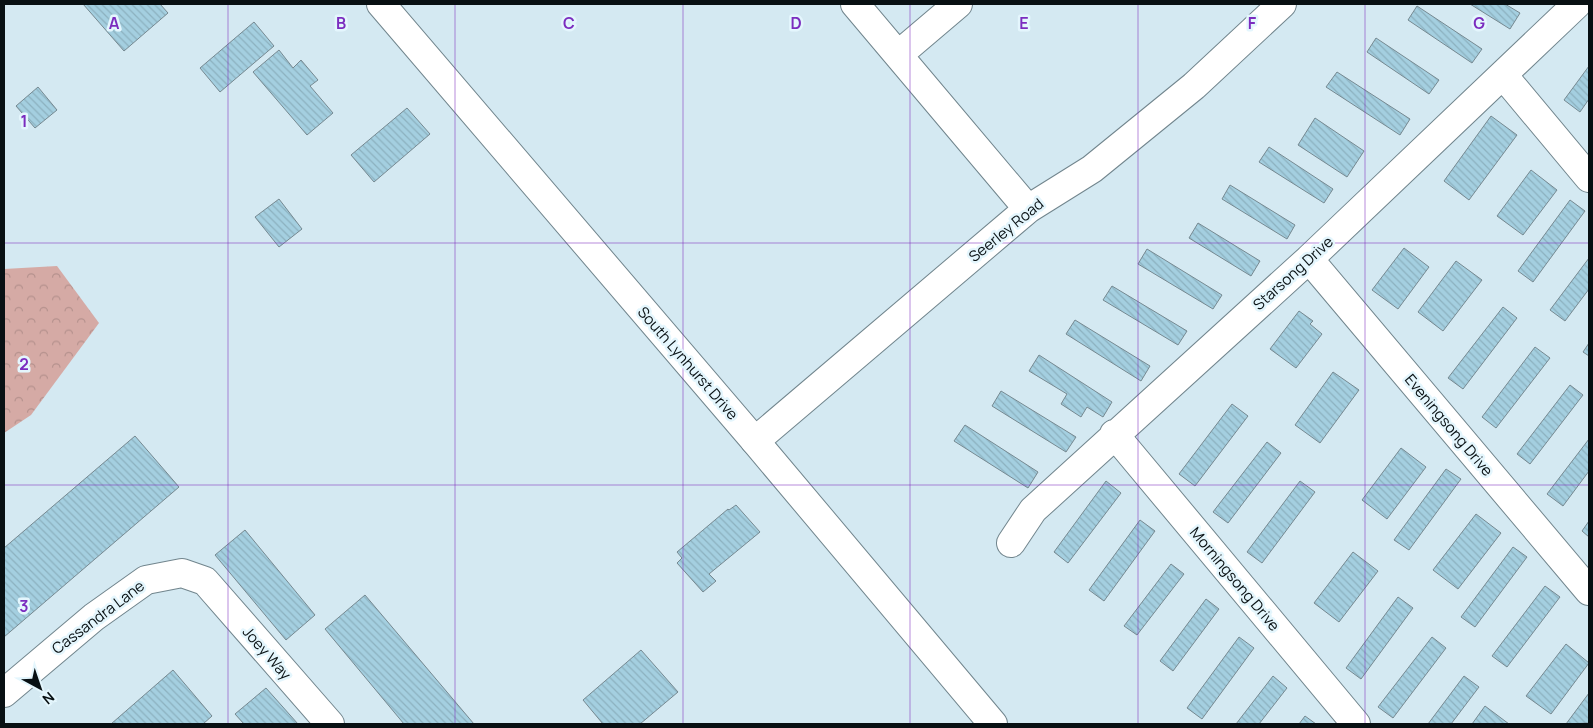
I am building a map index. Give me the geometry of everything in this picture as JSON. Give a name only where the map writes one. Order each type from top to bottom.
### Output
[{"type":"street","name":"South Lynhurst Drive","points":[[381,4],[755,441],[993,724]]},
{"type":"street","points":[[855,4],[1028,209]]},
{"type":"street","points":[[898,55],[958,4]]},
{"type":"street","name":"Seerley Road","points":[[755,441],[1028,209],[1092,169],[1194,86],[1282,4]]},
{"type":"street","name":"Starsong Drive","points":[[1012,543],[1033,510],[1114,434],[1309,258],[1577,4]]},
{"type":"street","points":[[1502,75],[1589,178]]},
{"type":"street","name":"Eveningsong Drive","points":[[1309,258],[1589,591]]},
{"type":"street","name":"Morningsong Drive","points":[[1114,434],[1356,724]]},
{"type":"street","name":"Cassandra Lane","points":[[4,693],[94,617],[146,580],[182,573],[205,581]]},
{"type":"street","name":"Joey Way","points":[[205,581],[330,724]]},
{"type":"green space","points":[[57,266],[99,323],[31,415],[4,433],[4,269]]},
{"type":"building","points":[[83,4],[160,4],[168,13],[124,51]]},
{"type":"building","points":[[1470,4],[1505,4],[1520,13],[1510,29]]},
{"type":"building","points":[[1417,6],[1482,49],[1472,63],[1408,20]]},
{"type":"building","points":[[254,22],[274,46],[220,92],[200,68]]},
{"type":"building","points":[[1376,38],[1439,80],[1429,94],[1367,52]]},
{"type":"building","points":[[279,50],[293,68],[301,60],[318,80],[310,86],[333,113],[307,135],[253,72]]},
{"type":"building","points":[[1589,66],[1589,99],[1580,112],[1564,100]]},
{"type":"building","points":[[1337,72],[1410,119],[1400,135],[1326,87]]},
{"type":"building","points":[[38,87],[57,110],[35,128],[16,106]]},
{"type":"building","points":[[407,108],[430,134],[374,182],[351,155]]},
{"type":"building","points":[[1491,116],[1517,135],[1469,200],[1444,181]]},
{"type":"building","points":[[1315,118],[1364,151],[1347,177],[1298,145]]},
{"type":"building","points":[[1269,147],[1333,189],[1324,203],[1259,162]]},
{"type":"building","points":[[1531,170],[1557,190],[1523,235],[1497,216]]},
{"type":"building","points":[[1230,185],[1295,225],[1287,239],[1222,199]]},
{"type":"building","points":[[279,199],[302,229],[279,247],[255,217]]},
{"type":"building","points":[[1570,200],[1585,211],[1533,282],[1518,271]]},
{"type":"building","points":[[1198,223],[1260,261],[1251,276],[1189,238]]},
{"type":"building","points":[[1404,248],[1429,267],[1398,309],[1372,290]]},
{"type":"building","points":[[1147,249],[1222,295],[1213,309],[1138,264]]},
{"type":"building","points":[[1589,258],[1589,289],[1565,321],[1550,310]]},
{"type":"building","points":[[1456,261],[1482,280],[1443,331],[1418,312]]},
{"type":"building","points":[[1112,286],[1187,331],[1178,345],[1103,300]]},
{"type":"building","points":[[1503,307],[1517,318],[1463,389],[1448,378]]},
{"type":"building","points":[[1299,311],[1313,321],[1310,324],[1322,334],[1296,368],[1270,349]]},
{"type":"building","points":[[1075,320],[1150,366],[1141,381],[1066,334]]},
{"type":"building","points":[[1589,343],[1589,356],[1583,352]]},
{"type":"building","points":[[1535,347],[1550,358],[1496,428],[1482,417]]},
{"type":"building","points":[[1039,355],[1112,402],[1103,417],[1087,407],[1081,417],[1061,404],[1067,394],[1029,371]]},
{"type":"building","points":[[1333,372],[1359,390],[1320,443],[1295,425]]},
{"type":"building","points":[[1570,385],[1583,395],[1530,464],[1517,454]]},
{"type":"building","points":[[1001,391],[1076,437],[1066,452],[992,406]]},
{"type":"building","points":[[1232,404],[1248,416],[1195,486],[1179,474]]},
{"type":"building","points":[[965,425],[1038,472],[1028,488],[954,441]]},
{"type":"building","points":[[135,436],[179,487],[4,637],[4,548]]},
{"type":"building","points":[[1589,439],[1589,471],[1563,506],[1547,494]]},
{"type":"building","points":[[1267,442],[1281,453],[1228,523],[1213,512]]},
{"type":"building","points":[[1401,448],[1426,467],[1387,519],[1362,500]]},
{"type":"building","points":[[1446,469],[1461,479],[1409,550],[1394,540]]},
{"type":"building","points":[[1106,481],[1121,493],[1068,563],[1054,552]]},
{"type":"building","points":[[1300,481],[1315,492],[1262,563],[1247,552]]},
{"type":"building","points":[[736,505],[760,532],[709,574],[716,581],[703,592],[677,563],[682,558],[677,552],[728,509]]},
{"type":"building","points":[[1476,514],[1501,533],[1458,589],[1433,570]]},
{"type":"building","points":[[1140,520],[1155,531],[1104,601],[1089,590]]},
{"type":"building","points":[[1589,521],[1589,537],[1582,531]]},
{"type":"building","points":[[245,530],[315,615],[286,640],[215,555]]},
{"type":"building","points":[[1513,547],[1527,557],[1475,627],[1461,617]]},
{"type":"building","points":[[1353,552],[1378,571],[1339,622],[1314,603]]},
{"type":"building","points":[[1171,564],[1184,574],[1137,635],[1124,626]]},
{"type":"building","points":[[1545,586],[1560,597],[1507,667],[1492,656]]},
{"type":"building","points":[[365,595],[474,724],[404,724],[325,629]]},
{"type":"building","points":[[1398,597],[1413,608],[1361,679],[1346,668]]},
{"type":"building","points":[[1206,599],[1219,609],[1173,671],[1160,661]]},
{"type":"building","points":[[1239,637],[1254,648],[1202,719],[1187,708]]},
{"type":"building","points":[[1432,637],[1446,648],[1393,718],[1378,707]]},
{"type":"building","points":[[1566,644],[1589,663],[1551,714],[1526,696]]},
{"type":"building","points":[[641,650],[678,692],[640,724],[603,724],[583,700]]},
{"type":"building","points":[[173,670],[212,716],[203,724],[111,724]]},
{"type":"building","points":[[1273,676],[1287,688],[1259,724],[1236,724]]},
{"type":"building","points":[[1464,676],[1479,687],[1451,724],[1428,724]]},
{"type":"building","points":[[266,688],[298,724],[244,724],[235,714]]},
{"type":"building","points":[[1589,693],[1589,723],[1566,724]]},
{"type":"building","points":[[1485,706],[1509,724],[1472,724]]},
{"type":"building","points":[[1305,716],[1316,724],[1299,724]]}]
